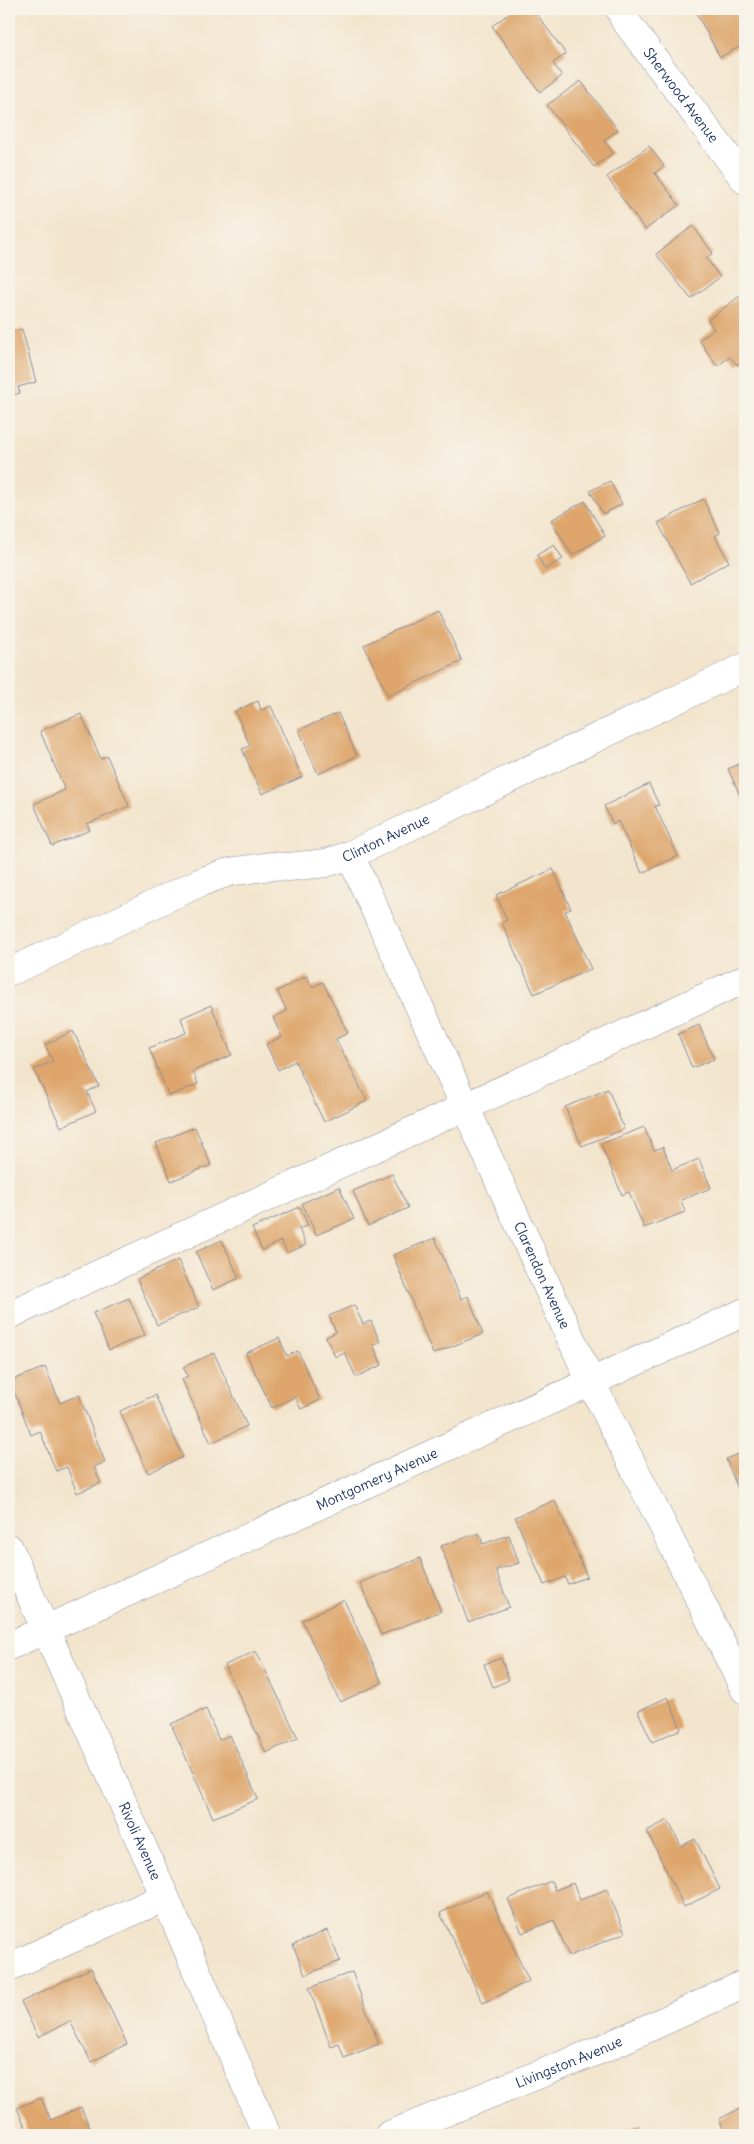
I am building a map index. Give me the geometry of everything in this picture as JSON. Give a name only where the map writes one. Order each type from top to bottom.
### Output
[{"type":"street","name":"Sherwood Avenue","points":[[620,9],[624,19],[745,180]]},
{"type":"street","name":"Clinton Avenue","points":[[14,970],[201,882],[230,872],[271,866],[289,867],[326,863],[350,855],[745,667]]},
{"type":"street","name":"Clarendon Avenue","points":[[350,855],[590,1380],[745,1690]]},
{"type":"street","points":[[9,1315],[745,979]]},
{"type":"street","name":"Montgomery Avenue","points":[[9,1646],[590,1380],[745,1312]]},
{"type":"street","name":"Rivoli Avenue","points":[[9,1548],[165,1897],[268,2135]]},
{"type":"street","points":[[9,1967],[165,1897]]},
{"type":"street","name":"Livingston Avenue","points":[[389,2135],[602,2049],[745,1984]]},
{"type":"building","points":[[515,9],[533,9],[566,54],[553,63],[562,76],[540,92],[492,26]]},
{"type":"building","points":[[694,9],[745,9],[745,44],[720,57]]},
{"type":"building","points":[[581,81],[618,130],[604,140],[613,153],[594,167],[547,105]]},
{"type":"building","points":[[649,146],[664,166],[655,173],[679,205],[645,230],[607,177]]},
{"type":"building","points":[[693,226],[713,253],[706,258],[720,277],[691,299],[656,254]]},
{"type":"building","points":[[745,292],[745,359],[737,365],[730,357],[717,366],[699,340],[714,329],[708,320]]},
{"type":"building","points":[[22,329],[36,382],[18,387],[20,393],[9,396],[9,333]]},
{"type":"building","points":[[610,481],[622,504],[603,514],[590,491]]},
{"type":"building","points":[[703,499],[720,533],[715,536],[729,562],[690,583],[658,523]]},
{"type":"building","points":[[585,501],[605,536],[572,555],[551,520]]},
{"type":"building","points":[[554,545],[563,559],[545,569],[537,555]]},
{"type":"building","points":[[438,610],[462,661],[388,696],[364,645]]},
{"type":"building","points":[[258,701],[261,710],[271,706],[302,777],[262,794],[242,749],[250,746],[235,711]]},
{"type":"building","points":[[338,713],[357,756],[318,774],[299,730]]},
{"type":"building","points":[[81,714],[101,759],[107,756],[129,806],[87,824],[90,830],[52,846],[34,804],[65,790],[40,731]]},
{"type":"building","points":[[745,761],[745,801],[743,802],[728,769]]},
{"type":"building","points":[[649,784],[659,805],[655,806],[678,856],[642,873],[618,821],[613,824],[604,806]]},
{"type":"building","points":[[553,869],[571,909],[565,911],[591,969],[534,994],[502,923],[507,920],[496,895]]},
{"type":"building","points":[[307,976],[312,987],[323,982],[348,1033],[336,1039],[367,1101],[324,1122],[295,1061],[278,1070],[266,1044],[282,1037],[273,1018],[287,1011],[277,991]]},
{"type":"building","points":[[211,1005],[232,1055],[193,1071],[198,1084],[169,1096],[149,1048],[186,1033],[181,1018]]},
{"type":"building","points":[[699,1025],[714,1059],[692,1068],[678,1034]]},
{"type":"building","points":[[73,1031],[99,1086],[87,1092],[96,1111],[61,1127],[34,1070],[53,1061],[45,1045]]},
{"type":"building","points":[[608,1089],[624,1129],[582,1146],[565,1107]]},
{"type":"building","points":[[195,1127],[211,1165],[171,1181],[156,1143]]},
{"type":"building","points":[[644,1127],[654,1150],[663,1147],[672,1170],[699,1159],[711,1188],[681,1200],[685,1212],[644,1228],[629,1192],[622,1195],[601,1144]]},
{"type":"building","points":[[392,1174],[408,1208],[368,1226],[353,1191]]},
{"type":"building","points":[[339,1187],[354,1219],[316,1235],[302,1203]]},
{"type":"building","points":[[300,1207],[308,1225],[299,1229],[306,1245],[287,1253],[281,1241],[262,1250],[252,1228]]},
{"type":"building","points":[[435,1238],[461,1299],[468,1296],[483,1334],[433,1354],[393,1255]]},
{"type":"building","points":[[222,1240],[239,1278],[213,1290],[196,1252]]},
{"type":"building","points":[[178,1260],[199,1307],[157,1325],[137,1279]]},
{"type":"building","points":[[129,1298],[145,1335],[109,1350],[93,1313]]},
{"type":"building","points":[[354,1305],[363,1324],[371,1321],[380,1342],[373,1345],[382,1365],[356,1377],[345,1353],[335,1357],[326,1337],[336,1332],[329,1316]]},
{"type":"building","points":[[279,1338],[287,1356],[298,1351],[320,1400],[301,1409],[295,1397],[272,1408],[246,1353]]},
{"type":"building","points":[[214,1353],[247,1426],[211,1443],[182,1379],[188,1376],[183,1367]]},
{"type":"building","points":[[45,1367],[60,1403],[79,1395],[105,1462],[94,1467],[101,1483],[77,1493],[67,1467],[56,1471],[40,1431],[31,1435],[10,1381]]},
{"type":"building","points":[[155,1395],[183,1457],[148,1473],[120,1411]]},
{"type":"building","points":[[745,1451],[745,1507],[726,1459]]},
{"type":"building","points":[[555,1500],[587,1577],[568,1584],[565,1577],[544,1585],[515,1517]]},
{"type":"building","points":[[479,1533],[483,1544],[509,1535],[519,1563],[496,1570],[509,1607],[468,1622],[441,1546]]},
{"type":"building","points":[[420,1558],[441,1611],[381,1635],[360,1583]]},
{"type":"building","points":[[344,1600],[382,1683],[340,1702],[302,1620]]},
{"type":"building","points":[[256,1651],[298,1738],[266,1753],[225,1665]]},
{"type":"building","points":[[501,1658],[509,1680],[493,1687],[484,1664]]},
{"type":"building","points":[[668,1697],[681,1729],[652,1742],[638,1711]]},
{"type":"building","points":[[206,1709],[219,1740],[230,1735],[258,1799],[213,1818],[171,1724]]},
{"type":"building","points":[[668,1820],[681,1846],[695,1839],[720,1889],[684,1907],[647,1831]]},
{"type":"building","points":[[551,1881],[555,1890],[573,1883],[580,1900],[607,1889],[625,1933],[569,1956],[554,1920],[522,1933],[508,1899]]},
{"type":"building","points":[[487,1891],[529,1981],[483,2003],[440,1913]]},
{"type":"building","points":[[327,1930],[340,1961],[305,1975],[293,1945]]},
{"type":"building","points":[[91,1968],[127,2044],[91,2062],[70,2021],[38,2037],[21,2002]]},
{"type":"building","points":[[352,1972],[379,2044],[344,2058],[339,2044],[331,2047],[309,1988]]},
{"type":"building","points":[[41,2098],[51,2120],[81,2107],[93,2135],[29,2135],[17,2108]]},
{"type":"building","points":[[745,2106],[745,2135],[726,2135],[719,2119]]},
{"type":"building","points":[[638,2125],[642,2135],[613,2135]]}]
